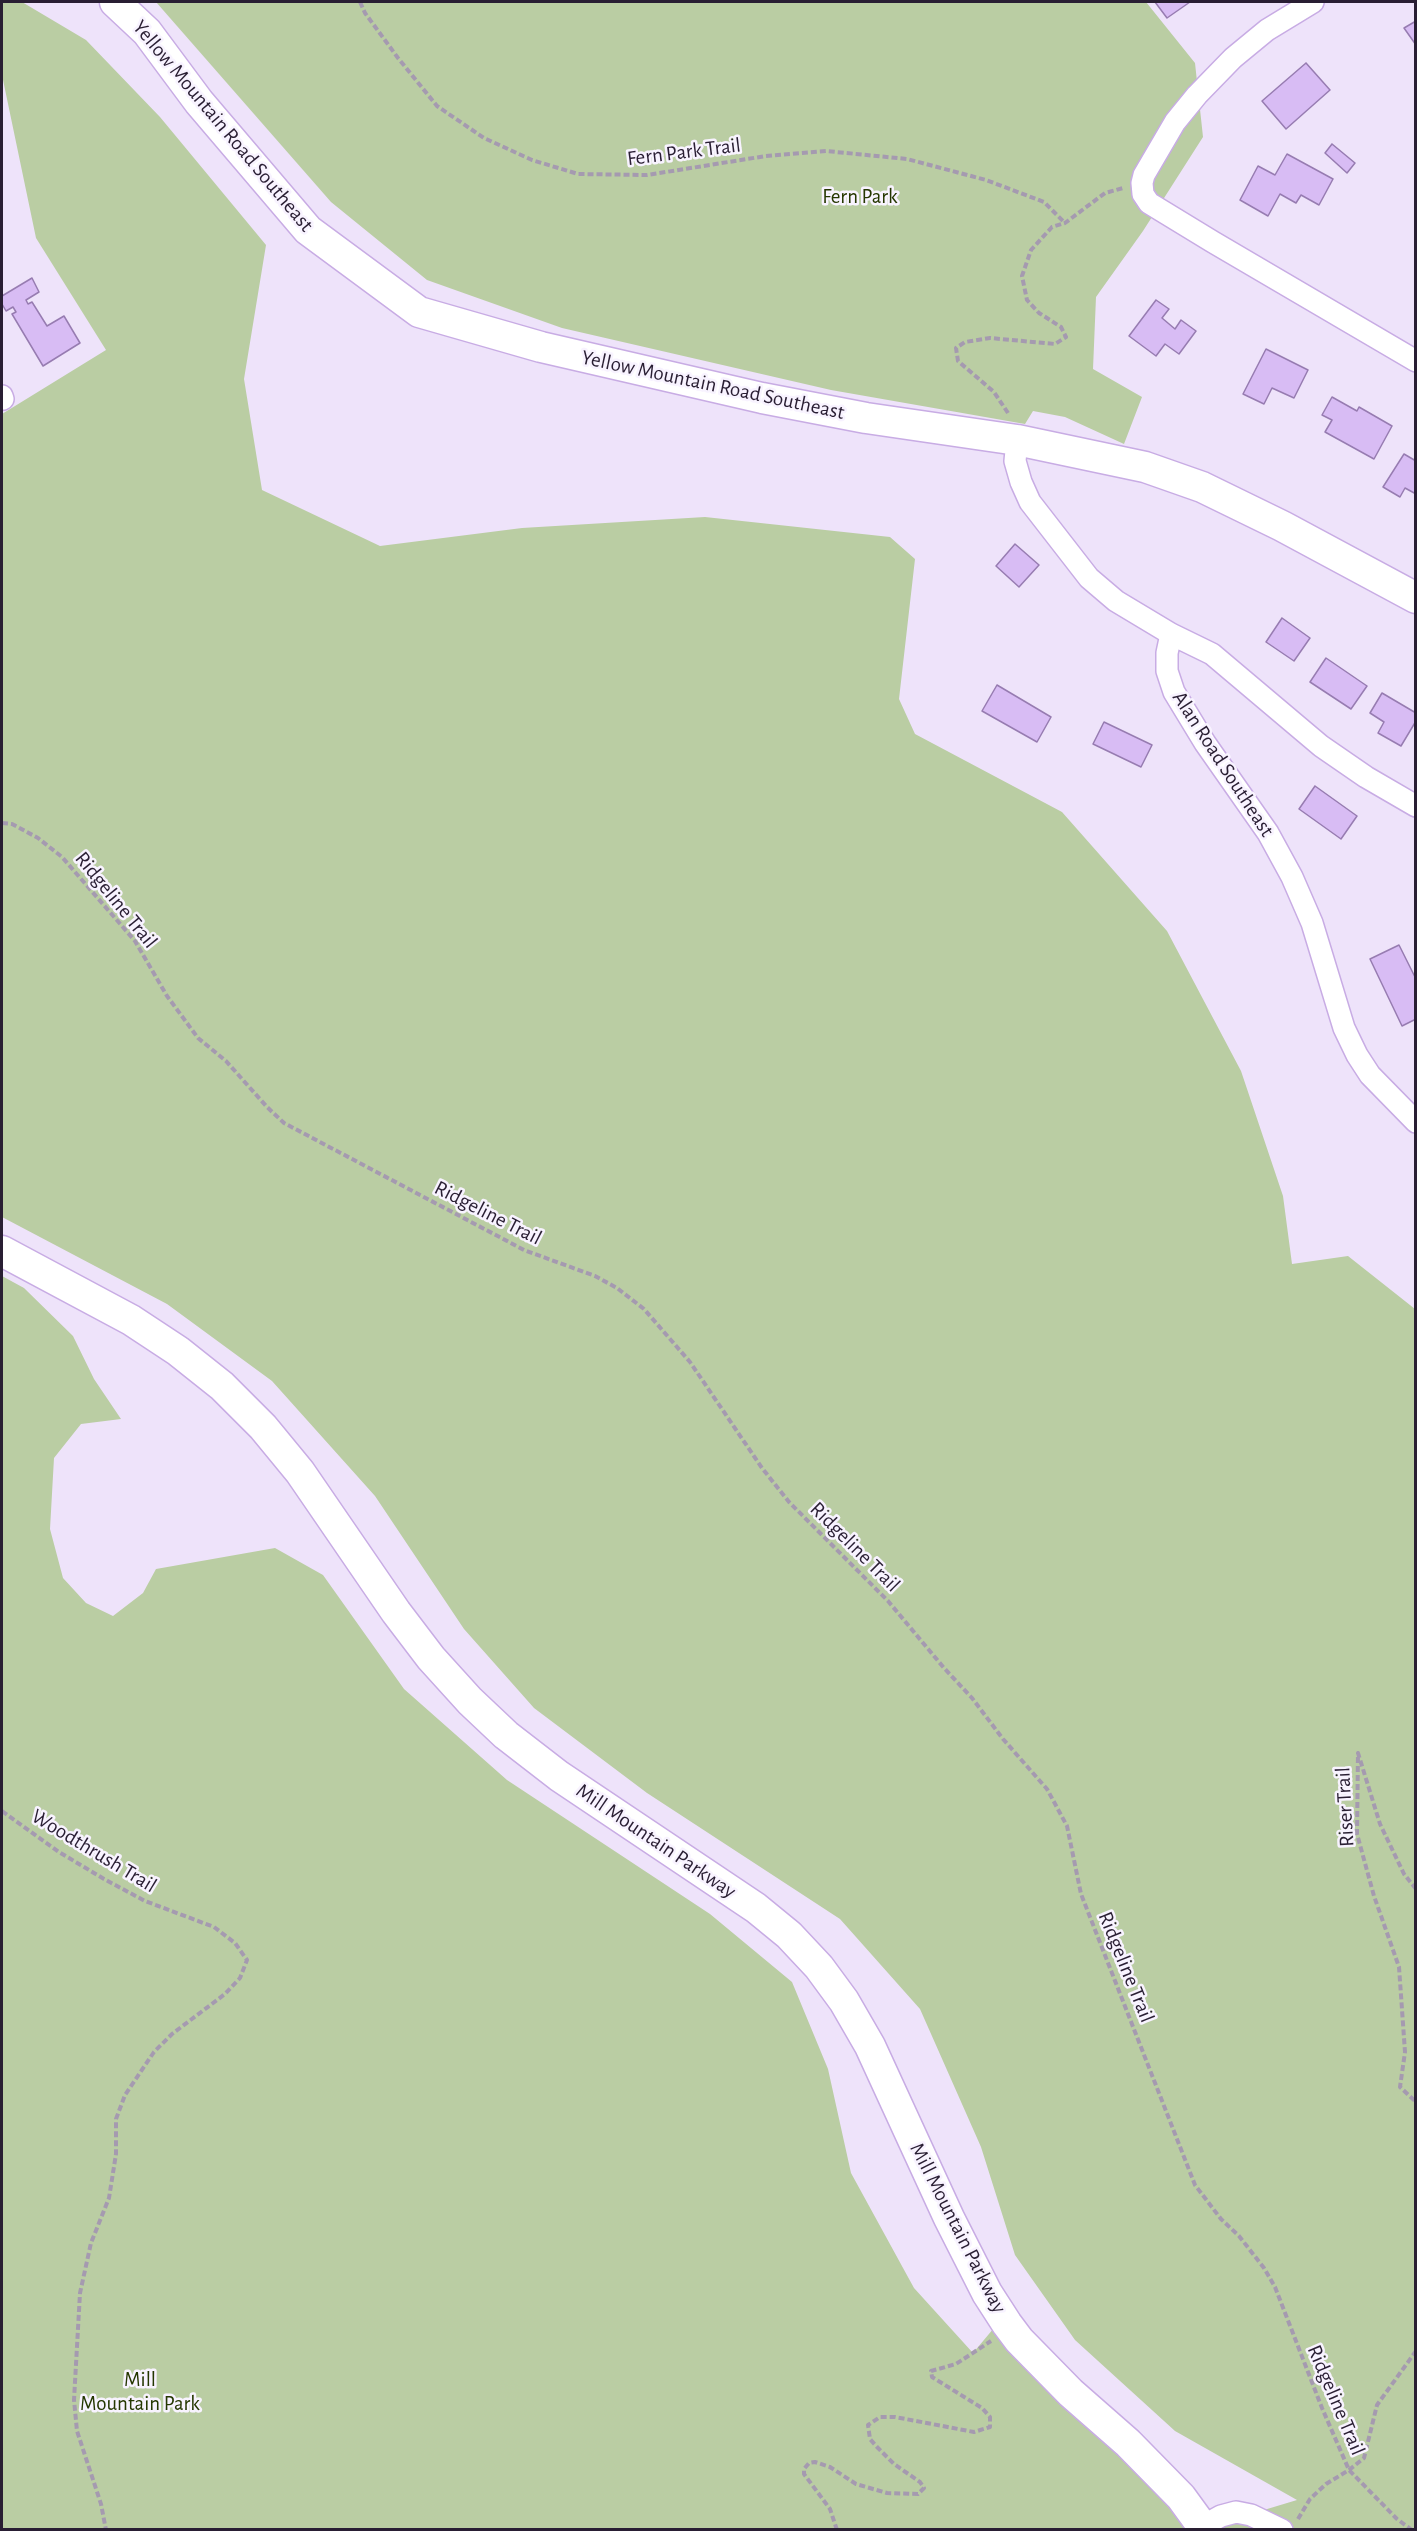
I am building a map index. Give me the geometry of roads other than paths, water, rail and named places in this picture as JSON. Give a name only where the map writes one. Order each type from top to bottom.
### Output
[{"type":"street","name":"Yellow Mountain Road Southeast","points":[[115,2],[147,32],[199,102],[309,230],[419,312],[541,347],[762,398],[866,418],[1017,440],[1145,467],[1202,487],[1282,526],[1416,598]]},
{"type":"street","points":[[1313,2],[1267,30],[1233,58],[1197,95],[1175,122],[1142,183],[1143,194],[1149,203],[1416,361]]},
{"type":"street","points":[[1017,440],[1015,461],[1030,502],[1089,578],[1116,601],[1171,634],[1212,654],[1321,746],[1366,777],[1416,806]]},
{"type":"street","name":"Alan Road Southeast","points":[[1171,634],[1167,652],[1167,671],[1174,692],[1205,743],[1268,833],[1292,877],[1312,923],[1344,1028],[1357,1055],[1370,1075],[1416,1122]]},
{"type":"street","name":"Mill Mountain Parkway","points":[[2,1251],[131,1320],[178,1351],[222,1386],[263,1428],[300,1472],[396,1612],[431,1658],[470,1701],[506,1735],[559,1776],[756,1908],[789,1935],[819,1967],[844,2001],[870,2046],[949,2218],[987,2293],[1019,2340],[1071,2393],[1128,2443],[1181,2497],[1204,2528]]},
{"type":"street","points":[[1204,2528],[1221,2516],[1236,2512],[1288,2527]]},
{"type":"park label","name":"Fern Park","points":[[860,197]]},
{"type":"park label","name":"Mill Mountain Park","points":[[140,2392]]}]
